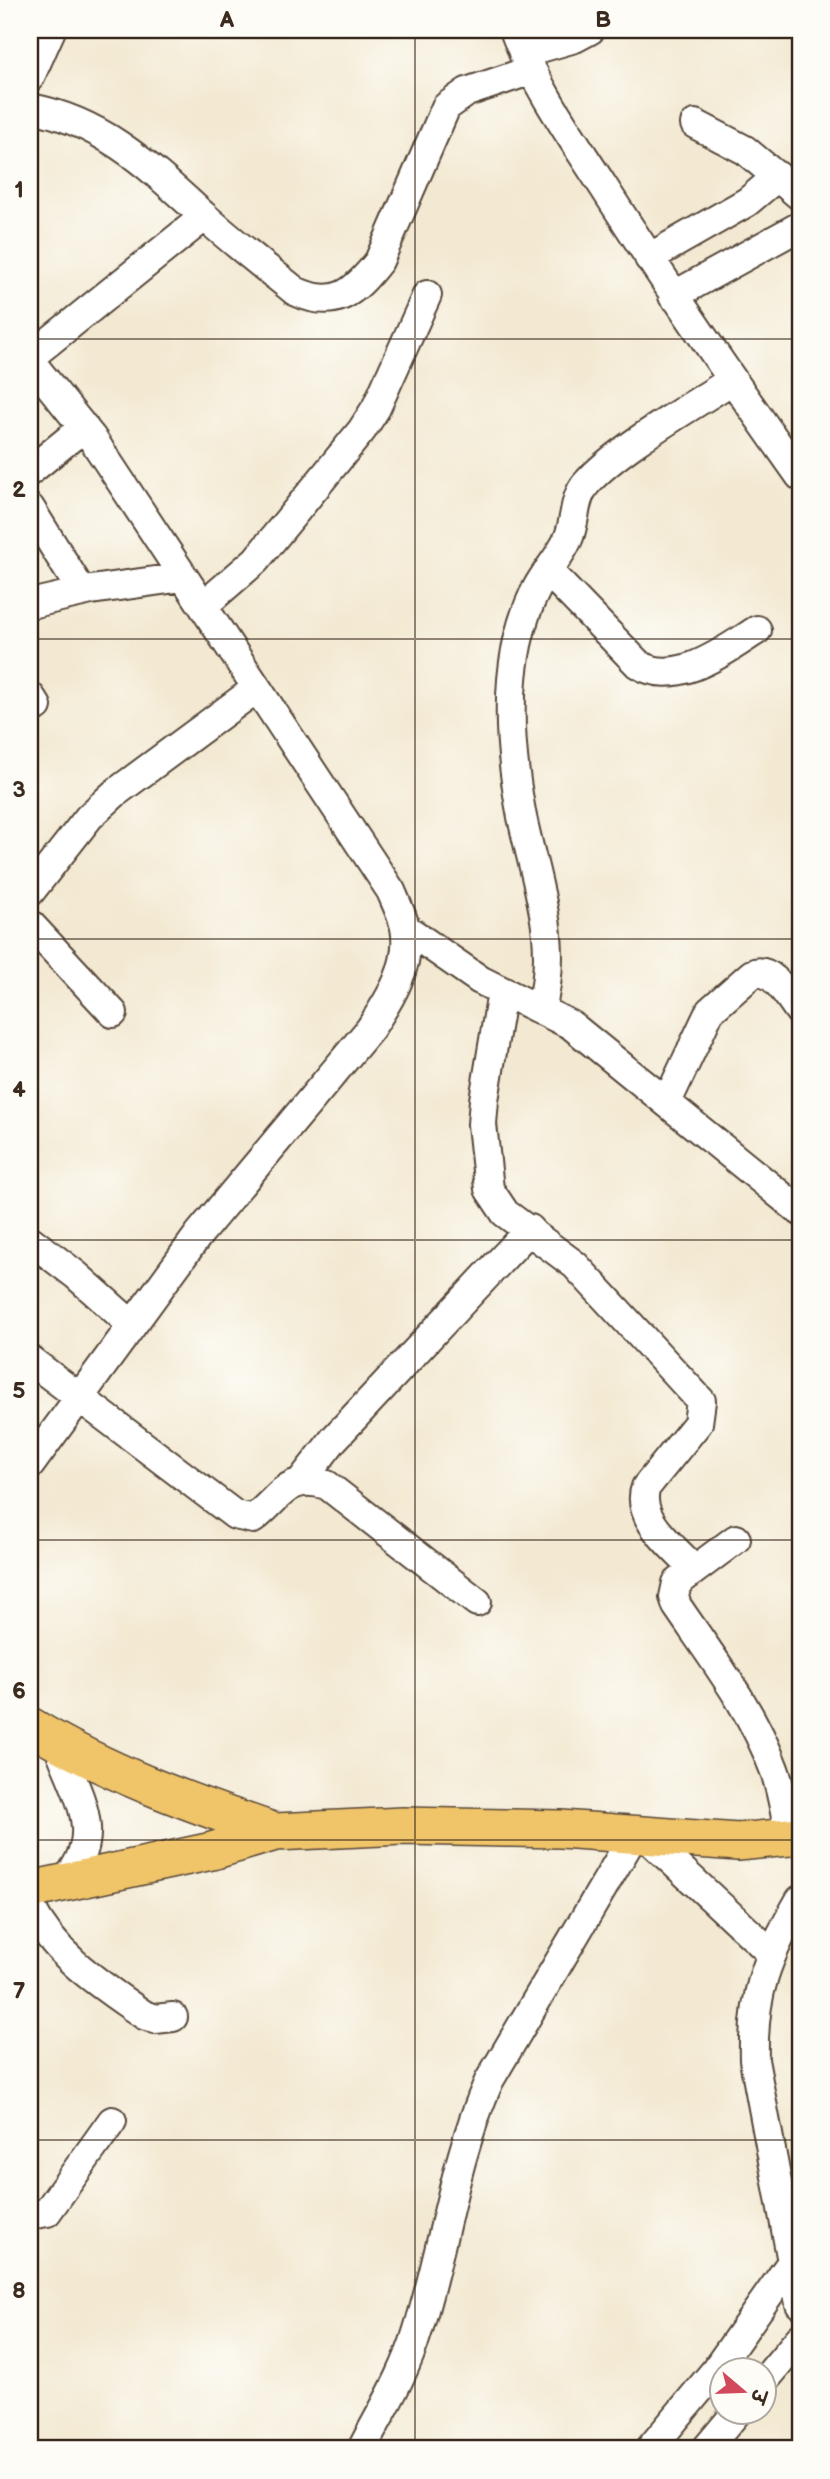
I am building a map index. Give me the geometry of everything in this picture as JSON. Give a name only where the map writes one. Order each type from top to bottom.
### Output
[{"type":"main road","points":[[44,1735],[131,1779],[275,1832]]},
{"type":"main road","points":[[46,1887],[212,1851],[275,1832],[403,1826],[639,1833],[738,1842],[795,1837]]},
{"type":"street","points":[[30,77],[51,30]]},
{"type":"street","points":[[30,108],[58,113],[95,128],[295,291],[318,300],[340,298],[364,281],[379,261],[446,107],[523,51],[564,42],[590,30]]},
{"type":"street","points":[[523,51],[673,296],[800,476]]},
{"type":"street","points":[[695,124],[746,150],[800,196]]},
{"type":"street","points":[[649,258],[747,202],[778,176]]},
{"type":"street","points":[[30,1465],[199,1234],[370,1029],[390,998],[404,966],[405,928],[391,891],[84,427],[30,359],[204,216]]},
{"type":"street","points":[[673,296],[800,226]]},
{"type":"street","points":[[203,606],[257,560],[362,430],[376,408],[427,295]]},
{"type":"street","points":[[541,1009],[548,983],[549,932],[522,814],[512,733],[512,689],[525,620],[537,589],[569,537],[579,497],[585,485],[620,455],[732,380]]},
{"type":"street","points":[[30,471],[84,427]]},
{"type":"street","points":[[30,508],[82,592]]},
{"type":"street","points":[[548,571],[638,664],[649,671],[668,673],[704,662],[757,630]]},
{"type":"street","points":[[30,604],[82,592],[183,576]]},
{"type":"street","points":[[30,892],[89,817],[115,793],[257,688]]},
{"type":"street","points":[[30,924],[113,1013]]},
{"type":"street","points":[[405,928],[502,992],[541,1009],[595,1043],[800,1212]]},
{"type":"street","points":[[667,1102],[710,1011],[752,974],[757,971],[771,975],[800,1012]]},
{"type":"street","points":[[502,992],[484,1100],[489,1189],[505,1213],[575,1265],[701,1401],[703,1408],[698,1423],[646,1487],[643,1496],[651,1521],[693,1568]]},
{"type":"street","points":[[30,1360],[245,1519],[253,1519],[292,1484],[302,1480],[334,1439],[530,1229]]},
{"type":"street","points":[[30,1240],[76,1275],[132,1325]]},
{"type":"street","points":[[302,1480],[327,1485],[342,1494],[477,1602]]},
{"type":"street","points":[[736,1539],[693,1568],[677,1583],[674,1597],[677,1606],[744,1703],[775,1772],[795,1837]]},
{"type":"street","points":[[44,1735],[85,1806],[88,1835],[73,1873],[46,1887]]},
{"type":"street","points":[[362,2449],[416,2337],[461,2153],[480,2101],[639,1833],[772,1954]]},
{"type":"street","points":[[800,1900],[772,1954],[757,1992],[752,2024],[754,2060],[800,2304]]},
{"type":"street","points":[[33,1924],[75,1966],[144,2015],[155,2019],[173,2017]]},
{"type":"street","points":[[30,2216],[47,2212],[112,2121]]},
{"type":"street","points":[[774,2172],[800,2199]]},
{"type":"street","points":[[650,2449],[715,2371],[791,2263]]},
{"type":"street","points":[[778,2364],[800,2338]]},
{"type":"street","points":[[706,2449],[726,2426]]}]
